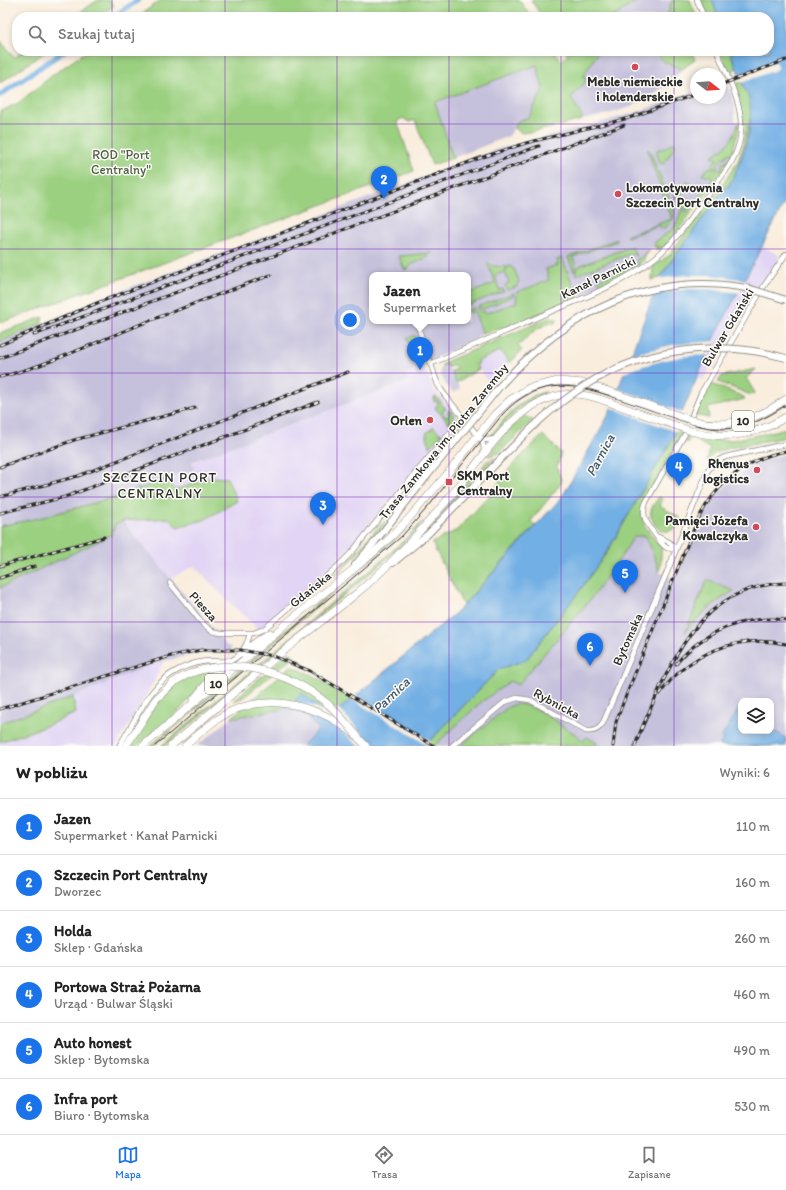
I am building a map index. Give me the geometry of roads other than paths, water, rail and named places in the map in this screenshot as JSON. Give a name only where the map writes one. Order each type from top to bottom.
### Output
[{"type":"main road","name":"Trasa Zamkowa im. Piotra Zaremby","points":[[333,587],[368,550],[490,397],[518,366],[550,338],[575,320],[615,301],[635,294],[660,288],[686,285],[735,286],[786,300]]},
{"type":"main road","points":[[375,578],[428,534],[533,427],[561,402],[595,379],[621,367],[656,355],[699,348],[739,349],[762,352],[786,358]]},
{"type":"main road","name":"Gdańska","points":[[143,746],[288,622],[333,587],[376,550],[406,521],[448,473],[495,414],[519,393],[535,386],[553,382],[573,381],[589,384],[693,418]]},
{"type":"main road","name":"10","points":[[171,746],[295,642],[375,578],[414,537],[481,459],[497,438],[523,413],[536,404],[553,397],[567,394],[580,394],[594,397],[688,432],[714,435],[741,434],[766,427],[786,417]]},
{"type":"main road","name":"10","points":[[693,418],[718,424],[742,421],[764,414],[786,399]]},
{"type":"main road","points":[[240,653],[276,627],[288,622]]},
{"type":"main road","points":[[186,710],[217,671],[229,661]]},
{"type":"main road","points":[[126,746],[156,699],[174,682],[195,671],[217,666],[245,668],[276,675],[302,686],[323,700],[338,714],[366,746]]},
{"type":"main road","points":[[185,746],[214,722],[231,711],[248,705],[267,703],[296,706],[317,712],[340,724],[358,737]]},
{"type":"street","points":[[697,0],[702,12]]},
{"type":"street","name":"Kanał Parnicki","points":[[430,364],[574,302],[627,277],[649,263],[670,244],[726,171],[736,154],[739,145],[742,125],[739,108],[732,86],[719,56]]},
{"type":"street","name":"Bulwar Gdański","points":[[693,418],[699,396],[770,276],[786,254]]},
{"type":"street","points":[[417,324],[440,390],[483,443],[484,448],[481,459]]},
{"type":"street","name":"Gdańska","points":[[250,633],[259,632],[267,627],[346,558],[377,522],[418,469],[463,418]]},
{"type":"street","points":[[676,549],[665,546],[646,521],[644,514],[645,506],[688,432]]},
{"type":"street","points":[[477,436],[487,440],[497,438]]},
{"type":"street","name":"Bytomska","points":[[596,730],[603,723],[676,549],[706,473],[715,462],[726,456],[786,444]]},
{"type":"street","name":"Piesza","points":[[170,584],[209,630],[220,633],[250,633]]},
{"type":"street","points":[[119,746],[151,693],[165,678],[182,668],[194,664],[229,661],[240,653],[248,642],[250,633]]},
{"type":"street","name":"Rybnicka","points":[[452,746],[504,703],[510,699],[517,698],[530,700],[584,730],[596,730]]},
{"type":"water","points":[[712,0],[786,0],[786,63],[785,59],[779,61],[781,67],[786,66],[786,200],[714,339],[683,410],[674,436],[608,550],[580,590],[526,660],[499,669],[425,746],[302,746],[319,729],[293,703],[302,693],[330,717],[459,610],[562,497],[608,416],[660,277],[726,186],[728,187],[745,148],[750,127],[750,105],[732,56],[774,56],[774,12],[716,12]]},
{"type":"water","points":[[738,711],[738,734],[774,734],[774,731],[786,738],[786,746],[719,746],[723,739],[721,738]]},
{"type":"waterway","points":[[120,12],[138,0]]},
{"type":"waterway","name":"Parnica","points":[[774,46],[782,63],[786,80]]},
{"type":"waterway","points":[[0,95],[57,56]]},
{"type":"tram line","points":[[155,746],[402,536],[428,507],[502,415],[516,402],[529,394],[557,386],[587,389],[603,393],[690,423],[717,429],[741,427],[764,418],[786,405]]},
{"type":"railway","points":[[726,83],[786,60]]},
{"type":"railway","points":[[0,345],[97,303],[480,158],[526,143],[629,118],[690,96]]},
{"type":"railway","points":[[0,358],[624,125]]},
{"type":"railway","points":[[34,335],[539,146]]},
{"type":"railway","points":[[0,377],[51,361],[151,320],[271,275]]},
{"type":"railway","points":[[0,497],[78,476],[348,372]]},
{"type":"railway","points":[[0,513],[65,497],[318,402]]},
{"type":"railway","points":[[0,467],[74,440],[195,408]]},
{"type":"railway","points":[[613,746],[616,722],[623,703],[702,512],[720,487],[743,468],[771,455],[786,451]]},
{"type":"railway","points":[[0,566],[104,537]]},
{"type":"railway","points":[[0,578],[35,566]]},
{"type":"railway","points":[[635,746],[641,729],[675,657],[688,637],[702,620],[719,605],[738,594],[760,586],[786,583]]},
{"type":"railway","points":[[676,664],[699,642],[725,628],[755,620],[786,620]]},
{"type":"railway","points":[[660,694],[671,680],[685,667],[716,650],[732,645],[750,642],[786,644]]},
{"type":"railway","points":[[0,709],[171,656],[201,650],[241,650],[273,656],[310,671],[434,746]]},
{"type":"place","name":"Meble niemieckie i holenderskie","points":[[635,67]]},
{"type":"place","name":"Lokomotywownia Szczecin Port Centralny","points":[[618,194]]},
{"type":"place","name":"Szczecin Port Centralny","points":[[384,199]]},
{"type":"place","name":"Jazen","points":[[420,370]]},
{"type":"place","name":"Orlen","points":[[430,420]]},
{"type":"place","name":"Rhenus logistics","points":[[757,470]]},
{"type":"place","name":"SKM Port Centralny","points":[[449,482]]},
{"type":"place","name":"Portowa Straż Pożarna","points":[[679,486]]},
{"type":"place","name":"Holda","points":[[323,525]]},
{"type":"place","name":"Pamięci Józefa Kowalczyka","points":[[756,527]]},
{"type":"place","name":"Auto honest","points":[[625,593]]},
{"type":"place","name":"Infra port","points":[[590,666]]},
{"type":"district","name":"SZCZECIN PORT CENTRALNY","points":[[160,486]]},
{"type":"park label","name":"ROD \"Port Centralny\"","points":[[121,162]]}]
